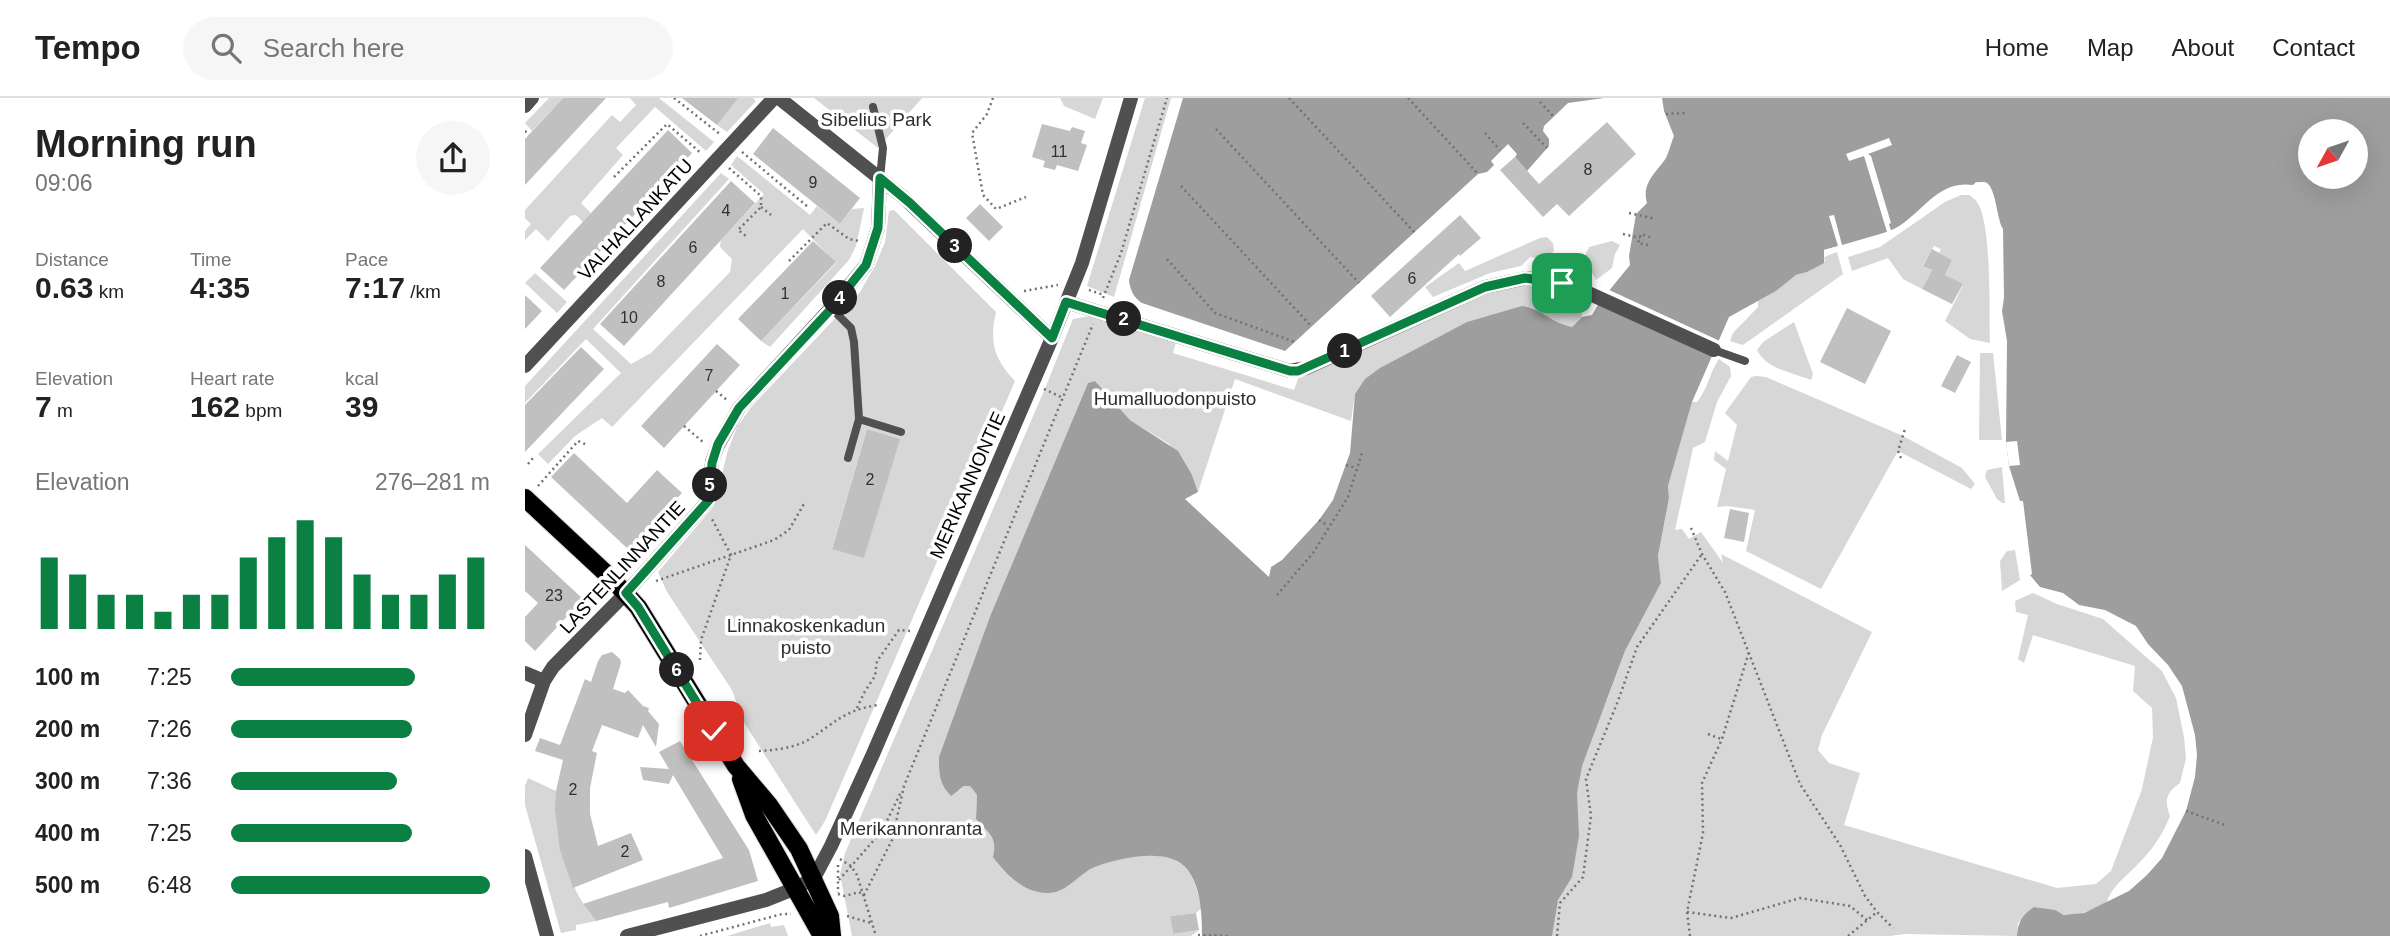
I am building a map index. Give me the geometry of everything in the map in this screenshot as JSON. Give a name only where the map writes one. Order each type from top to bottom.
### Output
[{"type":"main road","points":[[526,498],[638,607],[736,766],[769,805],[787,832],[814,878],[829,916],[832,936]]},
{"type":"main road","points":[[736,766],[754,815],[822,936]]},
{"type":"street","points":[[525,106],[532,98]]},
{"type":"street","points":[[777,98],[910,203],[1052,338]]},
{"type":"street","name":"VALHALLANKATU","points":[[525,366],[777,98]]},
{"type":"street","name":"MERIKANNONTIE","points":[[814,878],[873,754],[1066,302],[1078,286],[1082,263],[1131,98]]},
{"type":"street","name":"LASTENLINNANTIE","points":[[525,735],[544,681],[554,667],[626,593],[709,500],[712,463],[718,444],[739,408],[831,309],[866,265],[878,228],[880,178]]},
{"type":"street","points":[[1066,302],[1290,371],[1306,368],[1485,287],[1537,278],[1562,283],[1589,293],[1714,350]]},
{"type":"street","points":[[525,673],[544,681]]},
{"type":"street","points":[[525,856],[527,873],[547,936]]},
{"type":"street","points":[[627,936],[766,900],[814,878]]},
{"type":"lane","points":[[873,107],[883,148],[880,178]]},
{"type":"lane","points":[[831,309],[851,328],[854,342],[859,419],[848,458]]},
{"type":"lane","points":[[1714,350],[1745,361]]},
{"type":"lane","points":[[859,419],[901,432]]},
{"type":"path","points":[[674,98],[702,119]]},
{"type":"path","points":[[993,98],[987,114],[972,133],[983,195],[996,209],[1026,197]]},
{"type":"path","points":[[838,882],[881,831],[904,786],[1121,253],[1167,98]]},
{"type":"path","points":[[1289,98],[1415,233]]},
{"type":"path","points":[[1408,98],[1478,174]]},
{"type":"path","points":[[1540,102],[1554,117]]},
{"type":"path","points":[[1666,114],[1685,113]]},
{"type":"path","points":[[1523,123],[1547,148]]},
{"type":"path","points":[[614,177],[667,124],[706,158]]},
{"type":"path","points":[[1216,129],[1359,283]]},
{"type":"path","points":[[525,131],[529,135]]},
{"type":"path","points":[[1485,133],[1500,150]]},
{"type":"path","points":[[739,149],[808,207]]},
{"type":"path","points":[[724,164],[761,196],[761,207],[739,230],[746,236]]},
{"type":"path","points":[[1181,187],[1312,327]]},
{"type":"path","points":[[761,207],[771,215]]},
{"type":"path","points":[[1629,213],[1656,219]]},
{"type":"path","points":[[789,261],[827,223],[849,239],[863,242]]},
{"type":"path","points":[[1623,233],[1640,238]]},
{"type":"path","points":[[1647,245],[1639,243],[1641,234],[1650,236]]},
{"type":"path","points":[[1167,258],[1215,313],[1295,342]]},
{"type":"path","points":[[1021,292],[1063,284],[1104,295]]},
{"type":"path","points":[[1041,388],[1063,398]]},
{"type":"path","points":[[684,426],[704,443]]},
{"type":"path","points":[[1901,458],[1898,451],[1905,429]]},
{"type":"path","points":[[526,498],[578,441],[587,445]]},
{"type":"path","points":[[1277,595],[1313,553],[1348,497],[1362,453]]},
{"type":"path","points":[[528,464],[533,458]]},
{"type":"path","points":[[1346,465],[1357,468]]},
{"type":"path","points":[[653,582],[774,540],[789,530],[805,502]]},
{"type":"path","points":[[699,660],[701,640],[731,555],[712,518],[701,512]]},
{"type":"path","points":[[1319,520],[1329,527]]},
{"type":"path","points":[[1691,527],[1702,554],[1724,592],[1800,784],[1840,845],[1865,896],[1893,928]]},
{"type":"path","points":[[1557,936],[1560,903],[1583,877],[1591,816],[1585,779],[1618,701],[1637,647],[1702,554]]},
{"type":"path","points":[[857,708],[875,676],[877,661],[892,638],[903,629],[914,632]]},
{"type":"path","points":[[1690,936],[1687,912],[1703,833],[1702,783],[1722,739],[1749,652]]},
{"type":"path","points":[[759,751],[807,741],[857,708],[881,705]]},
{"type":"path","points":[[1708,734],[1722,739]]},
{"type":"path","points":[[864,895],[892,840],[904,786]]},
{"type":"path","points":[[2186,811],[2225,825]]},
{"type":"path","points":[[839,858],[851,866],[864,895],[876,936]]},
{"type":"path","points":[[837,876],[838,894],[845,896],[859,892],[864,895]]},
{"type":"path","points":[[1687,912],[1731,918],[1800,898],[1850,906],[1867,920]]},
{"type":"path","points":[[1848,936],[1877,912]]},
{"type":"path","points":[[700,936],[782,914],[790,913],[795,919]]},
{"type":"path","points":[[844,915],[872,923]]},
{"type":"path","points":[[1198,935],[1228,936]]},
{"type":"green space","points":[[549,98],[563,98],[532,131],[525,123]]},
{"type":"green space","points":[[630,98],[659,98],[714,142],[706,151],[655,107],[616,148],[623,155],[581,203],[591,213],[583,222],[576,215],[570,216],[548,241],[536,229],[525,240],[525,231],[531,224],[525,218],[525,210],[612,115],[620,122],[636,105]]},
{"type":"green space","points":[[732,98],[753,98],[756,101],[727,132],[717,125],[735,101]]},
{"type":"green space","name":"Sibelius Park","points":[[814,98],[922,98],[878,148]]},
{"type":"green space","points":[[1060,98],[1103,98],[1095,119],[1064,106]]},
{"type":"green space","points":[[1145,98],[1171,98],[1114,297],[1087,286]]},
{"type":"green space","points":[[737,156],[810,215],[817,206],[840,224],[852,209],[864,208],[856,246],[849,260],[770,347],[761,341],[836,263],[803,229],[612,427],[602,418],[575,436],[548,464],[538,454],[621,373],[586,339],[525,403],[525,386],[721,173],[729,179],[593,329],[631,364],[651,353],[730,272],[732,259],[720,247],[721,240],[764,194],[731,165]]},
{"type":"green space","points":[[1961,195],[1969,195],[1977,202],[1985,228],[1989,269],[1990,343],[1970,339],[1945,321],[1963,285],[1945,275],[1952,260],[1939,253],[1941,249],[1934,246],[1923,265],[1932,270],[1922,289],[1903,279],[1888,258],[1852,271],[1848,257],[1880,247],[1945,202]]},
{"type":"green space","name":"Linnakoskenkadun puisto","points":[[894,210],[996,312],[993,332],[995,350],[1002,365],[1015,381],[825,821],[816,835],[743,721],[732,690],[667,592],[658,572],[714,506],[728,450],[737,427],[752,406],[860,292],[885,242],[889,211]],"holes":[[[867,429],[899,439],[864,558],[832,548]]]},
{"type":"green space","points":[[1547,237],[1553,243],[1554,250],[1550,258],[1539,263],[1537,258],[1530,257],[1521,266],[1490,273],[1433,297],[1425,287],[1459,263],[1465,271]]},
{"type":"green space","points":[[1612,241],[1620,245],[1612,268],[1596,280],[1584,258],[1589,247]]},
{"type":"green space","points":[[1837,252],[1843,274],[1743,345],[1730,341],[1733,333],[1758,307],[1758,301],[1796,275],[1825,261],[1824,257]]},
{"type":"green space","points":[[535,273],[567,302],[557,313],[525,283]]},
{"type":"green space","points":[[1536,285],[1580,295],[1582,317],[1572,327],[1561,325],[1531,307],[1355,394],[1351,421],[1235,379],[1198,492],[1192,475],[1169,444],[1130,420],[1095,381],[1088,383],[991,614],[959,791],[964,786],[970,786],[977,795],[976,819],[996,844],[1067,887],[1089,870],[1114,861],[1154,856],[1177,861],[1192,877],[1202,908],[1196,913],[1170,916],[1173,934],[1199,930],[1191,936],[852,936],[840,874],[845,853],[1073,319],[1090,316],[1176,342],[1173,353],[1294,390],[1299,376],[1489,293],[1510,287]]},
{"type":"green space","points":[[1794,322],[1813,374],[1811,380],[1773,366],[1757,350],[1763,342]]},
{"type":"green space","points":[[1980,353],[1993,353],[2002,440],[1979,440]]},
{"type":"green space","points":[[1719,359],[1730,367],[1731,376],[1717,402],[1705,442],[1693,448],[1675,530],[1682,529],[1689,539],[1701,532],[1723,563],[1721,554],[1872,632],[1822,735],[1818,750],[1829,763],[1860,773],[1844,825],[2057,888],[2096,884],[2111,871],[2142,789],[2153,737],[2152,708],[2133,691],[2135,666],[2033,635],[2024,663],[2018,659],[2028,615],[2016,612],[2015,601],[2033,593],[2103,619],[2162,671],[2176,698],[2184,737],[2186,758],[2180,783],[2167,797],[2170,816],[2159,838],[2144,858],[2120,881],[2106,904],[2073,915],[2034,907],[2018,923],[2017,936],[1548,936],[1571,778],[1607,700],[1625,651],[1661,583],[1658,556],[1669,498],[1668,486],[1692,402],[1697,402],[1701,396]]},
{"type":"green space","points":[[1751,377],[1766,377],[1903,436],[1962,468],[1975,484],[1971,489],[1898,451],[1821,589],[1746,551],[1755,510],[1717,507],[1726,469],[1714,460],[1715,451],[1728,461],[1737,425],[1725,413]]},
{"type":"green space","points":[[2002,467],[2005,503],[1997,499],[1985,477],[1987,470]]},
{"type":"green space","points":[[2015,550],[2020,580],[2002,591],[2000,561],[2007,551]]},
{"type":"green space","points":[[528,778],[556,791],[557,826],[564,860],[569,876],[596,921],[576,925],[576,930],[561,933],[525,805]]},
{"type":"green space","points":[[770,923],[771,927],[784,925],[788,936],[727,936]]},
{"type":"shaded area","points":[[1183,98],[1604,98],[1568,103],[1544,126],[1543,131],[1549,139],[1549,146],[1527,171],[1508,144],[1491,161],[1494,165],[1487,172],[1478,174],[1285,351],[1142,303],[1131,290],[1129,280]]},
{"type":"shaded area","points":[[1662,98],[2390,98],[2390,936],[2017,936],[2021,919],[2034,907],[2055,910],[2064,915],[2084,913],[2129,891],[2147,875],[2162,858],[2186,811],[2195,777],[2197,755],[2195,735],[2182,686],[2136,626],[2105,610],[2079,605],[2063,593],[2040,587],[2030,575],[2023,501],[2020,501],[2009,466],[2006,442],[2007,341],[2002,311],[2003,229],[1990,186],[1983,182],[1948,188],[1889,231],[1824,250],[1824,263],[1796,275],[1776,291],[1729,317],[1692,402],[1668,486],[1669,498],[1658,556],[1661,583],[1625,651],[1582,766],[1577,793],[1579,836],[1572,877],[1558,900],[1552,936],[1202,936],[1198,892],[1192,876],[1179,862],[1168,858],[1143,856],[1105,864],[1089,870],[1062,890],[1049,893],[1024,887],[1004,870],[993,857],[994,844],[991,835],[976,819],[977,795],[970,786],[964,786],[951,796],[941,778],[939,757],[991,614],[1088,383],[1095,381],[1130,420],[1178,451],[1198,492],[1185,499],[1269,577],[1271,567],[1282,560],[1319,520],[1333,500],[1350,453],[1355,394],[1365,379],[1380,368],[1467,322],[1522,306],[1572,327],[1582,317],[1592,315],[1630,265],[1636,214],[1647,203],[1648,184],[1666,158],[1674,136]]},
{"type":"pier","points":[[1889,138],[1892,145],[1868,154],[1871,156],[1892,234],[1827,253],[1824,257],[1824,250],[1838,246],[1829,216],[1834,215],[1842,245],[1887,232],[1864,156],[1849,161],[1846,154]]},
{"type":"pier","points":[[1607,289],[1722,342],[1715,357],[1604,293]]},
{"type":"pier","points":[[2017,441],[2020,465],[2009,466],[2006,442]]},
{"type":"building","points":[[563,98],[606,98],[525,185],[525,139]]},
{"type":"building","points":[[682,98],[738,98],[717,125]]},
{"type":"building","points":[[1607,122],[1636,154],[1569,216],[1557,204],[1543,217],[1500,170],[1515,157],[1539,184]]},
{"type":"building","points":[[1042,124],[1070,131],[1072,127],[1085,131],[1081,143],[1087,145],[1078,171],[1057,165],[1055,170],[1043,167],[1045,161],[1032,157]]},
{"type":"building","points":[[773,128],[860,198],[840,224],[753,154]]},
{"type":"building","points":[[668,130],[692,153],[564,290],[540,268]]},
{"type":"building","points":[[731,181],[755,203],[624,346],[600,324]]},
{"type":"building","points":[[980,204],[1003,227],[989,241],[966,218]]},
{"type":"building","points":[[1460,215],[1481,238],[1460,256],[1459,254],[1390,317],[1371,296]]},
{"type":"building","points":[[813,241],[836,262],[761,341],[738,319]]},
{"type":"building","points":[[1932,249],[1952,260],[1945,275],[1963,284],[1952,304],[1922,289],[1932,270],[1923,266]]},
{"type":"building","points":[[525,295],[542,311],[525,329]]},
{"type":"building","points":[[1847,308],[1891,331],[1865,384],[1820,362]]},
{"type":"building","points":[[717,344],[740,365],[664,448],[641,426]]},
{"type":"building","points":[[581,347],[604,369],[525,452],[525,405]]},
{"type":"building","points":[[1957,355],[1971,362],[1955,393],[1941,386]]},
{"type":"building","points":[[867,429],[900,439],[864,558],[832,549]]},
{"type":"building","points":[[574,453],[627,503],[657,470],[682,493],[629,550],[551,477]]},
{"type":"building","points":[[1730,509],[1749,513],[1744,542],[1724,538]]},
{"type":"building","points":[[525,545],[583,599],[535,651],[525,641],[525,617],[538,603],[525,591]]},
{"type":"building","points":[[612,652],[621,663],[613,689],[625,693],[628,690],[643,706],[649,708],[648,711],[659,724],[656,747],[643,725],[638,738],[602,725],[592,751],[597,753],[590,788],[590,814],[598,846],[631,833],[643,860],[573,888],[560,850],[555,810],[563,760],[535,751],[540,738],[560,745],[585,679],[591,682],[602,655]]},
{"type":"building","points":[[680,741],[749,850],[758,881],[669,908],[668,902],[596,921],[583,904],[723,858],[673,775],[669,784],[643,780],[640,767],[669,769],[659,752]]},
{"type":"building","points":[[1196,913],[1199,930],[1173,934],[1170,916]]},
{"type":"route","points":[[714,731],[638,607],[626,593],[709,500],[712,463],[718,444],[739,408],[831,309],[866,265],[878,228],[880,178],[910,203],[1052,338],[1066,302],[1290,371],[1298,371],[1485,287],[1525,278],[1562,283]]},
{"type":"park label","name":"Humalluodonpuisto","points":[[1175,398]]},
{"type":"park label","name":"Merikannonranta","points":[[911,828]]}]
